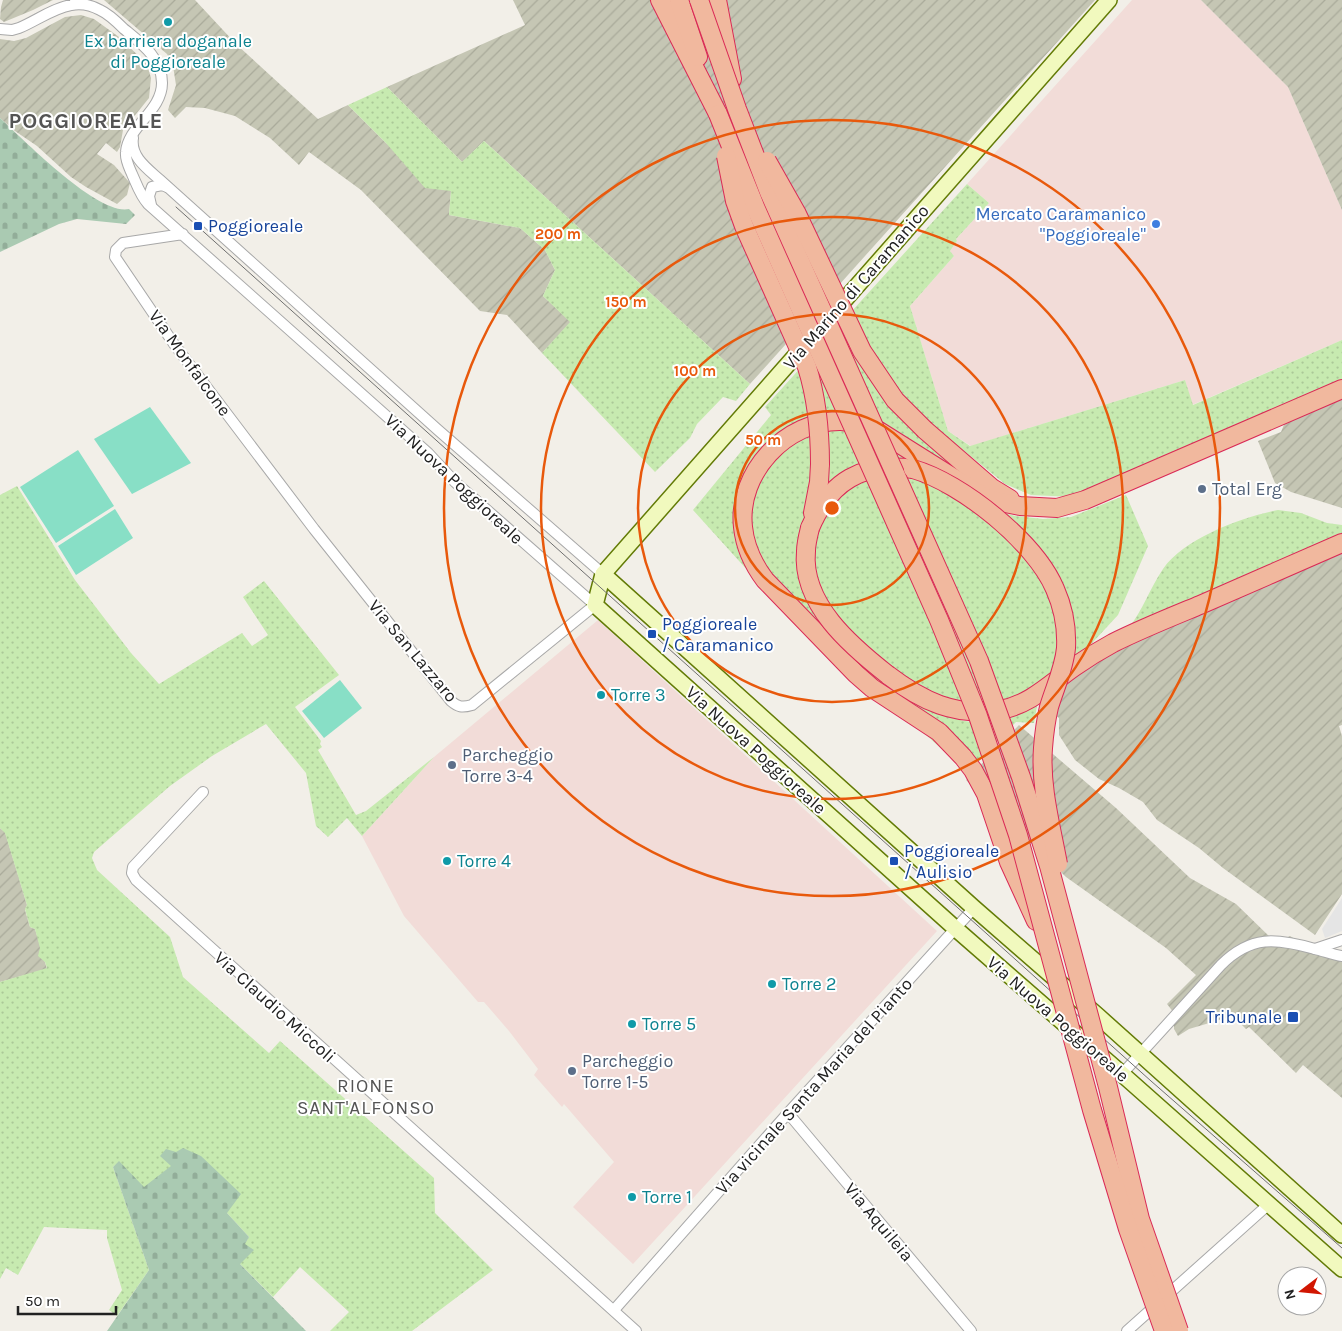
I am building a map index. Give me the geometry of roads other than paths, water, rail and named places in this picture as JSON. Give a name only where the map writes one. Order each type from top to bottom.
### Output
[{"type":"highway","points":[[660,0],[718,114],[735,201],[807,367],[816,401],[820,428],[819,482],[806,552],[806,570],[813,592],[826,615],[854,646],[888,676],[921,698],[940,706],[973,711],[1003,709],[1043,692],[1074,667],[1112,644],[1342,543]]},
{"type":"highway","points":[[679,0],[718,114],[756,209],[872,467],[962,675],[1018,834],[1092,1110],[1128,1228],[1164,1331]]},
{"type":"highway","points":[[699,0],[737,110],[793,247],[979,661],[1021,777],[1070,941],[1140,1218],[1179,1331]]},
{"type":"highway","points":[[717,0],[737,110],[797,214],[862,351],[894,400],[924,430],[999,493],[1021,504],[1044,508]]},
{"type":"highway","points":[[1048,946],[1009,862],[986,794],[977,776],[963,757],[934,728],[872,688],[856,674],[765,580],[757,568],[747,547],[743,526],[744,502],[751,480],[766,456],[778,444],[800,431],[820,424],[842,421],[872,428],[890,436],[984,497],[1006,504],[1044,508],[1071,505],[1342,389]]},
{"type":"highway","points":[[810,528],[824,501],[838,487],[855,475],[888,467],[913,469],[931,475],[951,486],[992,514],[1016,536],[1049,576],[1063,611],[1066,647],[1061,673],[1046,722],[1042,748],[1043,772],[1070,941]]},
{"type":"main road","name":"Via Marino di Caramanico","points":[[603,574],[1109,0]]},
{"type":"main road","points":[[595,605],[603,574]]},
{"type":"main road","name":"Via Nuova Poggioreale","points":[[603,574],[974,908],[1342,1235]]},
{"type":"main road","name":"Via Nuova Poggioreale","points":[[595,605],[956,929],[1342,1269]]},
{"type":"street","name":"Via Nuova Poggioreale","points":[[0,29],[12,30],[19,28],[61,7],[71,5],[90,6],[111,17],[152,55],[161,72],[159,98],[129,141],[126,152],[126,158],[145,200],[428,453],[455,482],[595,605]]},
{"type":"street","name":"Via Nuova Poggioreale","points":[[139,126],[132,143],[136,155],[168,188],[438,430],[603,574]]},
{"type":"street","points":[[152,207],[149,196],[152,187],[162,185],[168,188]]},
{"type":"street","name":"Via Monfalcone","points":[[183,234],[123,243],[116,250],[115,257],[174,344],[314,530]]},
{"type":"street","name":"Via San Lazzaro","points":[[314,530],[451,701],[463,708],[472,705],[595,605]]},
{"type":"street","name":"Via Claudio Miccoli","points":[[203,792],[134,867],[132,874],[136,880],[636,1331]]},
{"type":"street","name":"Via vicinale Santa Maria del Pianto","points":[[614,1310],[788,1113],[974,908]]},
{"type":"street","points":[[1315,949],[1342,940]]},
{"type":"street","points":[[1122,1074],[1220,965],[1238,950],[1253,943],[1272,941],[1342,956]]},
{"type":"street","name":"Via Aquileia","points":[[788,1113],[971,1331]]},
{"type":"street","points":[[1127,1331],[1268,1204]]},
{"type":"tram line","points":[[176,207],[1151,1081],[1342,1248]]},
{"type":"place","name":"Ex barriera doganale di Poggioreale","points":[[168,22]]},
{"type":"place","name":"Mercato Caramanico \"Poggioreale\"","points":[[1156,224]]},
{"type":"place","name":"Poggioreale","points":[[198,226]]},
{"type":"place","name":"Total Erg","points":[[1202,489]]},
{"type":"place","name":"Poggioreale / Caramanico","points":[[652,634]]},
{"type":"place","name":"Torre 3","points":[[601,695]]},
{"type":"place","name":"Parcheggio Torre 3-4","points":[[452,765]]},
{"type":"place","name":"Torre 4","points":[[447,861]]},
{"type":"place","name":"Poggioreale / Aulisio","points":[[894,861]]},
{"type":"place","name":"Torre 2","points":[[772,984]]},
{"type":"place","name":"Tribunale","points":[[1293,1017]]},
{"type":"place","name":"Torre 5","points":[[632,1024]]},
{"type":"place","name":"Parcheggio Torre 1-5","points":[[572,1071]]},
{"type":"place","name":"Torre 1","points":[[632,1197]]},
{"type":"district","name":"POGGIOREALE","points":[[86,120]]},
{"type":"district","name":"RIONE SANT'ALFONSO","points":[[366,1096]]}]
